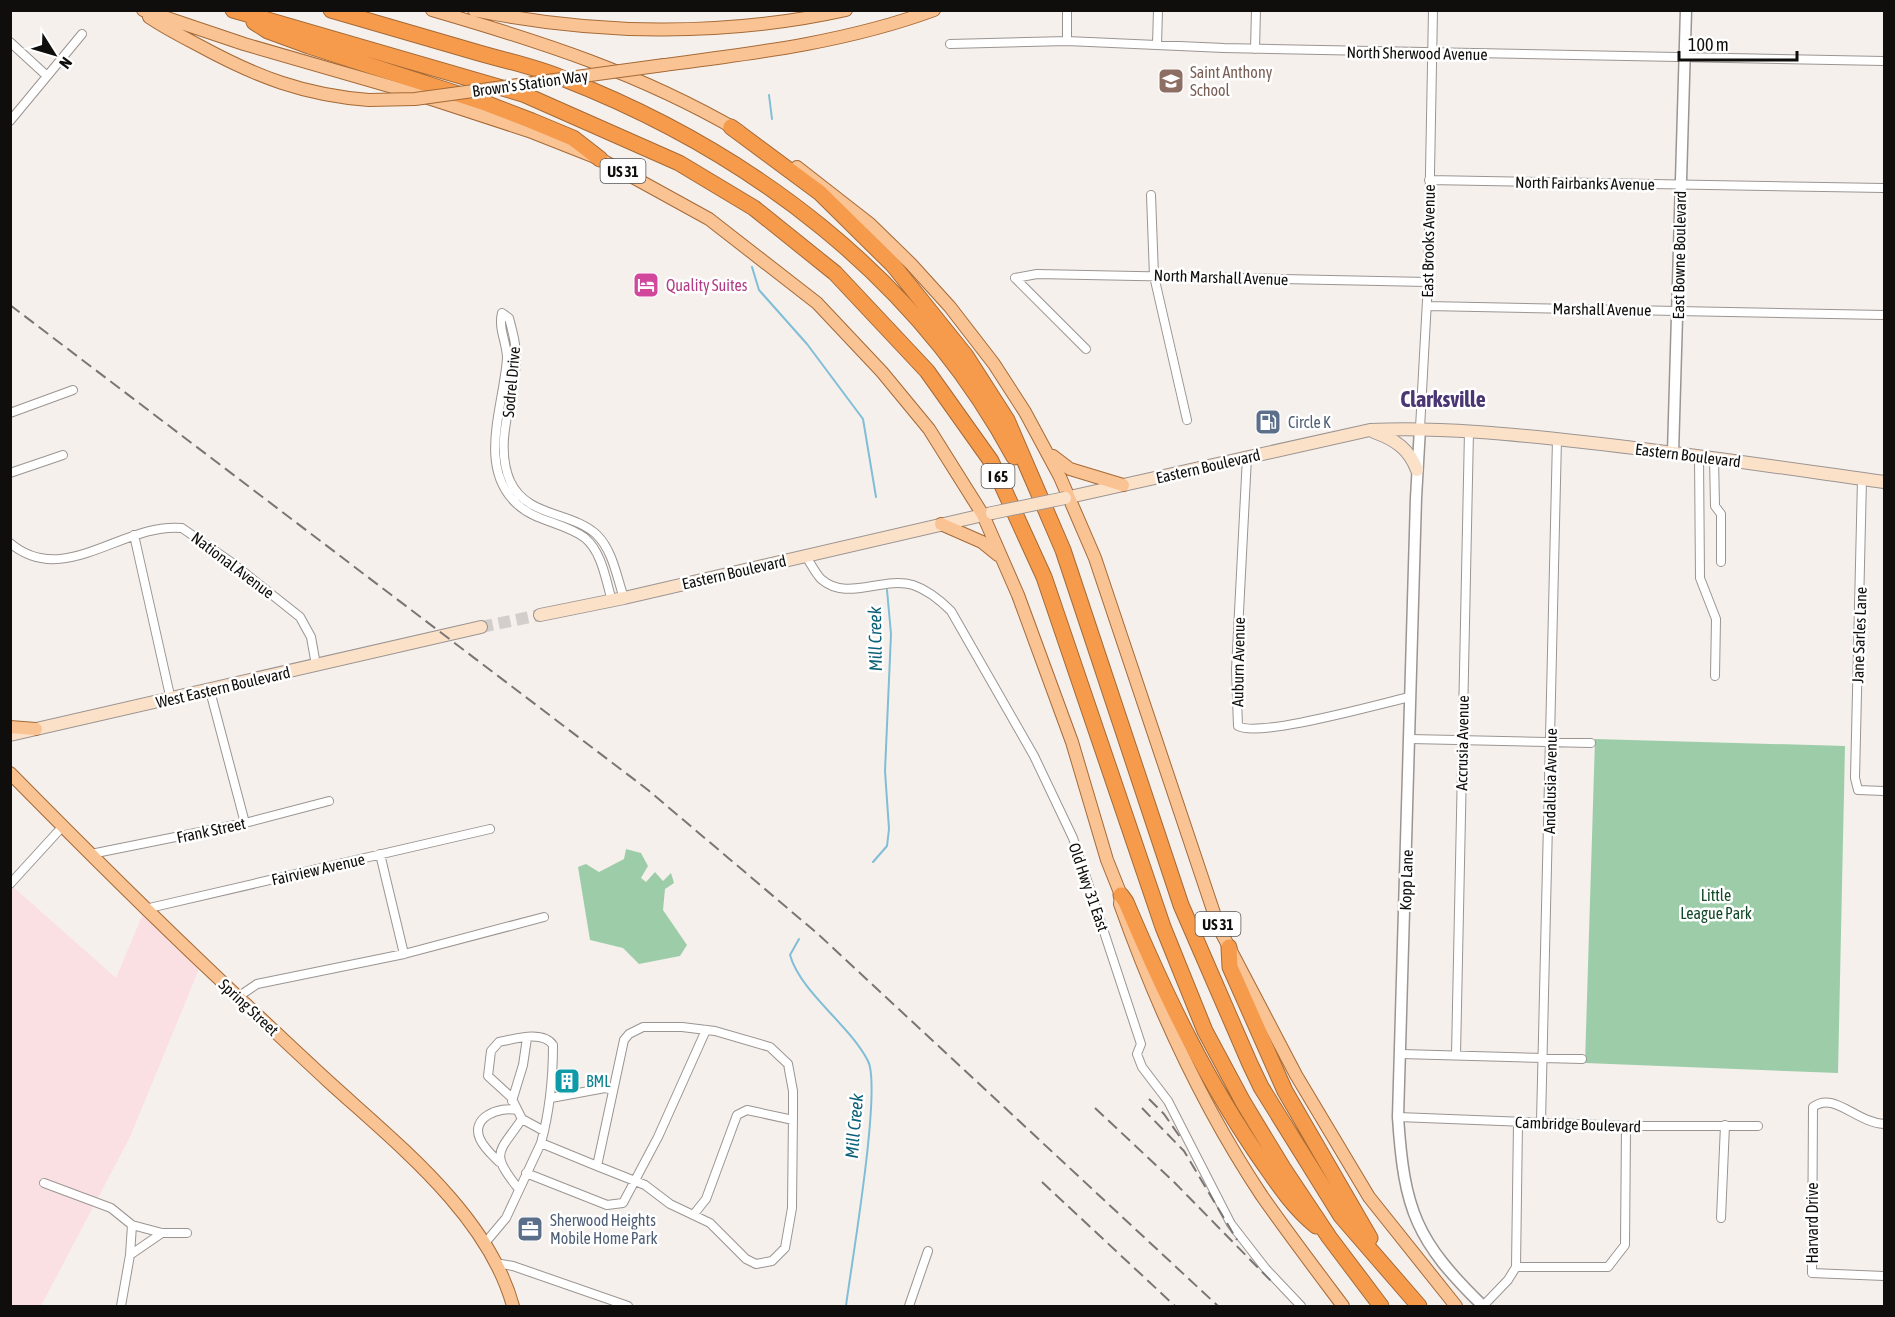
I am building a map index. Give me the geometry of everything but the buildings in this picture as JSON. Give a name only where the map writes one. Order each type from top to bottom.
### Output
[{"type":"highway","name":"I 65","points":[[331,10],[560,77],[661,120],[761,179],[825,228],[914,314],[957,368],[997,427],[1063,550],[1181,905],[1261,1087],[1341,1216],[1419,1306]]},
{"type":"highway","points":[[236,11],[268,31],[480,101],[573,138],[600,159]]},
{"type":"highway","name":"I 65","points":[[236,11],[523,94],[680,163],[754,208],[835,273],[903,344],[933,379],[991,461],[1044,577],[1163,927],[1205,1031],[1260,1130],[1329,1237],[1381,1306]]},
{"type":"highway","points":[[731,127],[820,193],[855,225],[934,313],[966,356],[1007,420],[1063,550]]},
{"type":"highway","points":[[1121,895],[1164,988],[1248,1142],[1297,1211],[1329,1237]]},
{"type":"highway","points":[[1229,947],[1230,967],[1286,1091],[1390,1272]]},
{"type":"main road","name":"Brown's Station Way","points":[[142,10],[159,24],[267,79],[322,95],[369,100],[415,99],[834,40],[934,10]]},
{"type":"main road","name":"US 31","points":[[142,10],[244,44],[432,99],[539,135],[600,159],[710,219],[817,303],[882,372],[928,429],[987,514],[1002,559],[1034,634],[1072,742],[1107,860],[1121,895],[1120,904],[1172,1033],[1215,1117],[1262,1195],[1343,1306]]},
{"type":"main road","name":"US 31","points":[[432,10],[530,39],[606,66],[684,99],[784,158],[826,188],[870,224],[950,307],[994,364],[1046,451],[1095,558],[1219,928],[1296,1075],[1369,1197],[1456,1306]]},
{"type":"main road","points":[[474,10],[530,21],[659,29],[760,24],[846,10]]},
{"type":"main road","name":"Eastern Boulevard","points":[[540,615],[1370,430],[1420,428],[1469,430],[1699,456],[1884,482]]},
{"type":"main road","points":[[1370,430],[1401,444],[1412,457],[1417,470]]},
{"type":"main road","points":[[1046,451],[1070,469],[1123,485]]},
{"type":"main road","points":[[941,524],[982,542],[1002,559]]},
{"type":"main road","name":"West Eastern Boulevard","points":[[10,735],[171,700],[481,627]]},
{"type":"main road","points":[[10,727],[36,729]]},
{"type":"main road","name":"Spring Street","points":[[10,773],[145,909],[391,1138],[453,1202],[485,1243],[496,1263],[513,1306]]},
{"type":"street","points":[[1066,10],[1067,40]]},
{"type":"street","points":[[1157,45],[1158,10]]},
{"type":"street","points":[[1255,49],[1256,10]]},
{"type":"street","name":"East Brooks Avenue","points":[[1420,428],[1428,282],[1433,10]]},
{"type":"street","name":"East Bowne Boulevard","points":[[1673,453],[1686,10]]},
{"type":"street","points":[[10,121],[82,34]]},
{"type":"street","name":"North Sherwood Avenue","points":[[950,44],[1067,40],[1255,49],[1884,62]]},
{"type":"street","points":[[10,42],[47,76]]},
{"type":"street","name":"North Fairbanks Avenue","points":[[1429,180],[1884,188]]},
{"type":"street","points":[[1151,195],[1154,276],[1187,420]]},
{"type":"street","name":"North Marshall Avenue","points":[[1086,349],[1015,278],[1037,274],[1428,282]]},
{"type":"street","name":"Marshall Avenue","points":[[1427,306],[1884,315]]},
{"type":"street","name":"Sodrel Drive","points":[[502,313],[509,318],[515,339],[516,362],[504,447],[505,463],[511,482],[518,493],[539,510],[588,528],[598,536],[609,554],[618,599],[598,556],[586,539],[529,514],[513,501],[501,484],[495,466],[507,356],[500,322],[502,313]]},
{"type":"street","points":[[10,413],[73,390]]},
{"type":"street","name":"Kopp Lane","points":[[1420,428],[1398,1117],[1403,1173],[1414,1217],[1440,1262],[1483,1306]]},
{"type":"street","name":"Accrusia Avenue","points":[[1456,1055],[1469,430]]},
{"type":"street","name":"Andalusia Avenue","points":[[1542,1122],[1557,439]]},
{"type":"street","points":[[10,473],[63,455]]},
{"type":"street","points":[[1699,456],[1700,578],[1716,619],[1715,676]]},
{"type":"street","name":"Auburn Avenue","points":[[1247,457],[1236,670],[1238,726],[1248,731],[1283,726],[1410,698]]},
{"type":"street","points":[[1714,458],[1714,506],[1721,513],[1721,562]]},
{"type":"street","name":"Jane Sarles Lane","points":[[1862,479],[1855,778],[1858,790],[1884,791]]},
{"type":"street","name":"National Avenue","points":[[10,543],[35,558],[53,561],[67,560],[134,535],[175,527],[182,528],[200,539],[300,617],[311,637],[316,666]]},
{"type":"street","points":[[134,535],[171,700]]},
{"type":"street","name":"Old Hwy 31 East","points":[[805,555],[820,578],[831,585],[850,589],[879,584],[912,585],[937,598],[951,611],[1034,756],[1073,838],[1141,1044],[1137,1054],[1142,1068],[1168,1101],[1232,1224],[1266,1269],[1301,1306]]},
{"type":"street","points":[[210,691],[245,823]]},
{"type":"street","points":[[1410,739],[1591,743]]},
{"type":"street","name":"Frank Street","points":[[91,854],[245,823],[329,801]]},
{"type":"street","points":[[10,884],[63,826]]},
{"type":"street","name":"Fairview Avenue","points":[[145,909],[490,829]]},
{"type":"street","points":[[380,854],[404,954]]},
{"type":"street","points":[[238,996],[257,984],[404,954],[544,917]]},
{"type":"street","points":[[541,1143],[597,1166],[636,1181],[676,1208],[710,1223],[746,1258],[756,1264],[765,1264],[781,1256],[788,1239],[792,1208],[791,1073],[781,1055],[770,1047],[737,1036],[706,1030],[662,1026],[643,1027],[629,1034],[624,1040],[597,1166]]},
{"type":"street","points":[[526,1173],[607,1205],[616,1206],[627,1198],[676,1100],[706,1030]]},
{"type":"street","points":[[485,1243],[506,1218],[518,1188],[541,1143],[544,1131],[551,1098],[553,1045],[541,1036],[499,1042],[491,1051],[488,1076],[512,1101],[522,1119],[544,1131]]},
{"type":"street","points":[[512,1101],[523,1065],[527,1038]]},
{"type":"street","points":[[1401,1054],[1582,1059]]},
{"type":"street","points":[[551,1098],[605,1088],[613,1090]]},
{"type":"street","name":"Harvard Drive","points":[[1884,1124],[1874,1123],[1849,1113],[1833,1101],[1818,1103],[1813,1107],[1812,1273],[1884,1276]]},
{"type":"street","points":[[518,1110],[498,1110],[488,1114],[479,1124],[477,1131],[480,1140],[499,1161],[518,1188]]},
{"type":"street","points":[[694,1214],[706,1199],[737,1115],[747,1110],[793,1120]]},
{"type":"street","name":"Cambridge Boulevard","points":[[1398,1117],[1626,1126],[1758,1126]]},
{"type":"street","points":[[499,1161],[504,1143],[522,1119]]},
{"type":"street","points":[[1483,1306],[1508,1280],[1516,1267],[1518,1123]]},
{"type":"street","points":[[1721,1218],[1725,1125]]},
{"type":"street","points":[[1516,1267],[1608,1267],[1625,1245],[1626,1126]]},
{"type":"street","points":[[44,1184],[111,1208],[132,1226],[162,1233],[187,1233]]},
{"type":"street","points":[[122,1306],[132,1226]]},
{"type":"street","points":[[130,1255],[162,1233]]},
{"type":"street","points":[[909,1306],[928,1251]]},
{"type":"street","points":[[496,1263],[513,1266],[628,1306]]},
{"type":"shaded area","points":[[10,884],[116,978],[145,909],[202,962],[130,1137],[41,1306],[11,1306]]},
{"type":"green space","name":"Little League Park","points":[[1595,739],[1845,746],[1838,1073],[1585,1063]]},
{"type":"green space","points":[[626,849],[641,853],[648,866],[641,878],[646,882],[655,872],[663,881],[671,873],[674,883],[665,889],[663,910],[687,945],[680,956],[639,964],[623,948],[590,940],[578,867],[586,864],[599,872],[624,859]]},
{"type":"waterway","name":"Mill Creek","points":[[769,95],[772,119]]},
{"type":"waterway","name":"Mill Creek","points":[[752,267],[759,290],[807,344],[863,419],[876,497]]},
{"type":"waterway","name":"Mill Creek","points":[[873,862],[887,846],[889,829],[885,771],[891,634],[887,590]]},
{"type":"waterway","name":"Mill Creek","points":[[799,939],[790,955],[796,969],[804,982],[860,1047],[868,1061],[871,1078],[869,1140],[846,1306]]},
{"type":"tunnel","points":[[481,627],[540,615]]},
{"type":"railway","points":[[10,305],[648,790],[818,934],[1218,1306]]},
{"type":"railway","points":[[1149,1099],[1164,1114],[1180,1137]]},
{"type":"railway","points":[[1095,1108],[1174,1182],[1272,1282]]},
{"type":"railway","points":[[1142,1108],[1184,1151],[1237,1240]]},
{"type":"railway","points":[[1042,1182],[1175,1306]]},
{"type":"place","name":"Saint Anthony School","points":[[1171,81]]},
{"type":"place","name":"Quality Suites","points":[[646,285]]},
{"type":"place","name":"Circle K","points":[[1268,422]]},
{"type":"place","name":"BML","points":[[567,1081]]},
{"type":"place","name":"Sherwood Heights Mobile Home Park","points":[[530,1229]]},
{"type":"district","name":"Clarksville","points":[[1443,399]]}]
